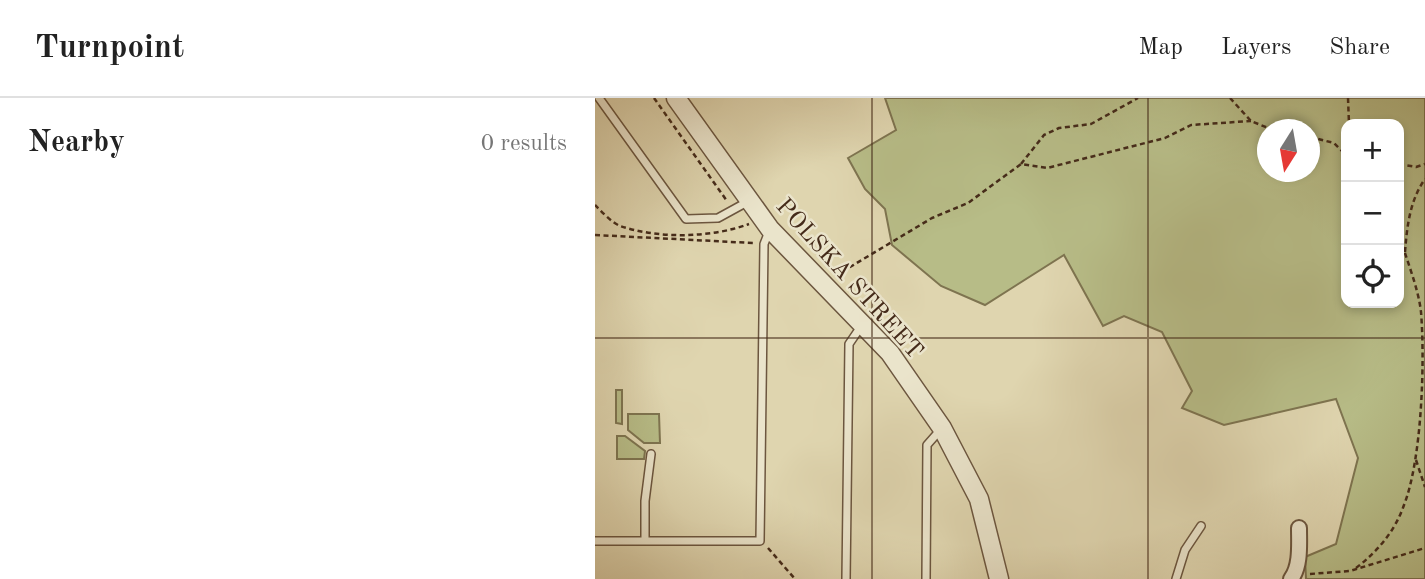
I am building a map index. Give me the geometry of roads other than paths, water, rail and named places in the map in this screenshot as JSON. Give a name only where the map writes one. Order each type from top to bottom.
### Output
[{"type":"street","name":"POLSKA STREET","points":[[676,98],[741,205],[825,285],[890,353],[941,428],[979,499],[999,579]]},
{"type":"street","points":[[1293,576],[1299,528]]},
{"type":"lane","points":[[599,98],[686,219],[717,218],[741,205]]},
{"type":"lane","points":[[595,541],[760,541],[765,230]]},
{"type":"lane","points":[[846,579],[849,344],[863,324]]},
{"type":"lane","points":[[926,579],[927,445],[941,428]]},
{"type":"lane","points":[[645,540],[645,501],[651,454]]},
{"type":"lane","points":[[1176,579],[1185,550],[1201,526]]}]
